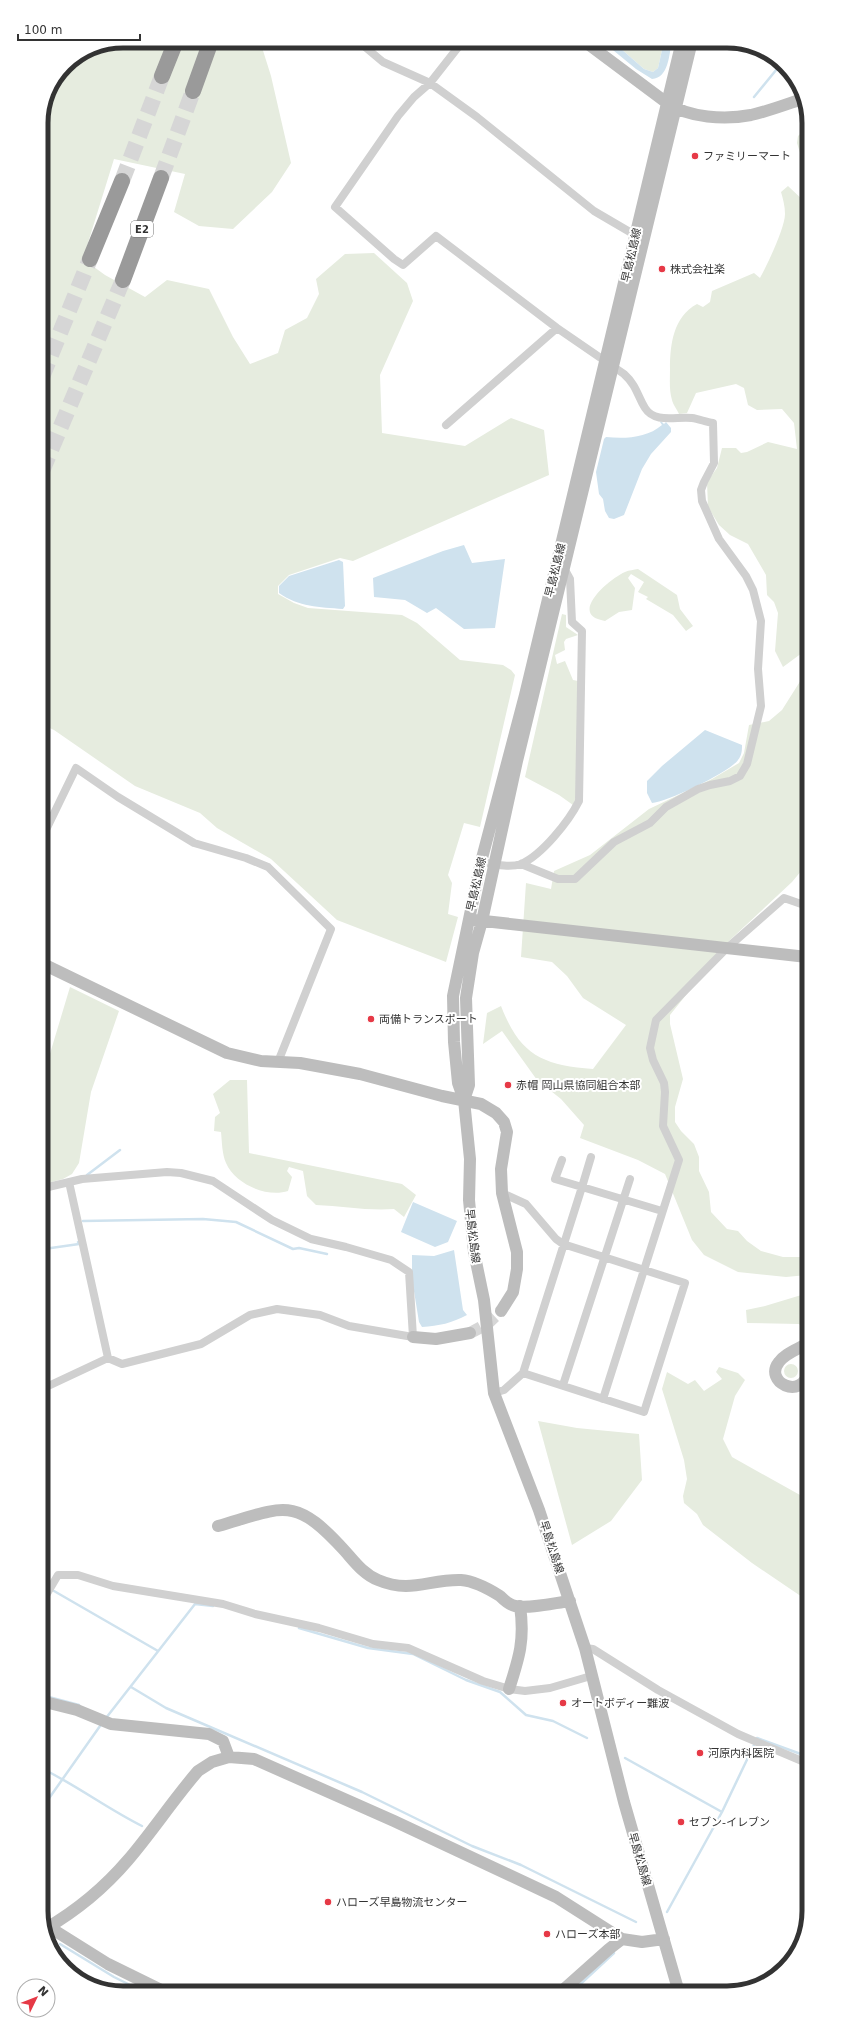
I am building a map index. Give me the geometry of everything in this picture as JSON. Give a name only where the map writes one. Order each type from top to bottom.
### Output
[{"type":"highway","points":[[162,76],[173,48]]},
{"type":"highway","points":[[193,91],[208,48]]},
{"type":"highway","name":"E2","points":[[123,280],[161,178]]},
{"type":"highway","points":[[90,258],[122,181]]},
{"type":"main road","points":[[593,48],[671,106],[701,115],[750,115],[798,100]]},
{"type":"main road","name":"早島松島線","points":[[464,1100],[469,1085],[466,998],[473,953],[482,921],[517,761],[565,570],[610,365],[671,106],[681,48]]},
{"type":"main road","name":"早島松島線","points":[[677,1986],[624,1802],[585,1648],[540,1510],[494,1393],[484,1300],[474,1252],[468,1200],[470,1159],[464,1100],[458,1083],[454,1042],[453,996],[481,862],[610,365],[635,235],[671,106],[690,48]]},
{"type":"main road","points":[[468,919],[802,957]]},
{"type":"main road","points":[[48,966],[227,1053],[249,1059],[300,1063],[360,1074],[481,1104],[496,1113],[504,1122],[507,1132],[501,1169],[502,1193],[514,1242],[517,1269],[513,1292],[501,1311]]},
{"type":"main road","points":[[413,1337],[436,1339],[470,1333]]},
{"type":"main road","points":[[802,1346],[782,1358],[777,1364],[775,1372],[780,1382],[784,1385],[794,1387],[802,1383]]},
{"type":"main road","points":[[218,1526],[272,1510],[291,1509],[304,1514],[316,1522],[361,1570],[376,1580],[407,1587],[445,1580],[463,1580],[482,1586],[514,1606],[570,1602]]},
{"type":"main road","points":[[508,1689],[521,1651],[523,1628],[520,1606]]},
{"type":"main road","points":[[48,1703],[77,1710],[111,1724],[209,1734],[223,1741],[229,1757]]},
{"type":"main road","points":[[49,1925],[80,1906],[107,1882],[128,1860],[198,1771],[212,1762],[229,1757],[254,1759],[394,1821],[556,1897],[622,1940],[642,1942],[664,1939]]},
{"type":"main road","points":[[50,1930],[108,1964],[153,1986]]},
{"type":"main road","points":[[567,1986],[609,1949],[622,1940]]},
{"type":"street","points":[[366,48],[382,62],[430,83],[477,117],[594,210],[635,235]]},
{"type":"street","points":[[458,48],[430,83],[414,97],[398,116],[335,207],[394,259],[403,265],[436,236],[557,328],[632,381],[645,409],[650,413],[669,420],[692,418],[713,423],[714,463],[701,490],[702,502],[719,539],[746,576],[758,604],[761,621],[758,669],[761,706],[758,726],[747,764],[740,776],[730,781],[698,789],[666,807],[650,823],[614,842],[575,879],[558,879],[521,864],[494,865],[481,862]]},
{"type":"street","points":[[446,425],[557,328]]},
{"type":"street","points":[[521,864],[549,841],[569,817],[578,801],[582,631],[572,622],[570,579],[565,570]]},
{"type":"street","points":[[48,826],[76,768],[118,797],[194,843],[246,858],[268,867],[331,929],[278,1062]]},
{"type":"street","points":[[603,1399],[679,1160],[666,1136],[663,1126],[665,1092],[664,1083],[653,1060],[650,1048],[656,1020],[726,949],[784,898],[802,904]]},
{"type":"street","points":[[494,1393],[504,1390],[523,1373],[591,1157]]},
{"type":"street","points":[[562,1160],[555,1179],[662,1211]]},
{"type":"street","points":[[48,1187],[69,1182],[167,1172],[213,1181],[272,1220],[311,1239],[391,1260],[409,1272],[413,1337],[349,1326],[320,1315],[277,1309],[250,1315],[201,1344],[122,1364],[108,1358],[48,1386]]},
{"type":"street","points":[[562,1386],[603,1257],[630,1179]]},
{"type":"street","points":[[69,1182],[108,1358]]},
{"type":"street","points":[[502,1193],[526,1204],[556,1239],[563,1244],[684,1283],[644,1412],[523,1373]]},
{"type":"street","points":[[48,1584],[58,1575],[78,1575],[113,1586],[223,1604],[255,1614],[319,1628],[373,1644],[408,1648],[483,1681],[508,1689],[525,1691],[550,1688],[591,1676]]},
{"type":"street","points":[[585,1648],[593,1649],[658,1690],[738,1734],[802,1761]]},
{"type":"shaded area","points":[[262,48],[271,76],[291,163],[272,192],[233,229],[199,226],[174,212],[185,174],[114,159],[83,259],[105,275],[145,297],[167,280],[209,289],[233,337],[250,364],[278,353],[285,330],[307,318],[319,294],[316,279],[345,254],[374,253],[407,283],[413,301],[380,375],[382,433],[465,446],[511,418],[544,430],[549,475],[353,561],[340,558],[289,575],[278,586],[278,594],[294,603],[308,608],[402,615],[417,623],[460,660],[503,665],[511,670],[515,675],[480,827],[464,823],[448,875],[452,883],[448,914],[458,917],[446,962],[337,920],[271,859],[217,828],[200,813],[135,786],[48,727],[48,118],[52,99],[58,86],[70,70],[86,58],[109,49]]},
{"type":"shaded area","points":[[620,48],[662,48],[658,68],[653,72],[644,69]]},
{"type":"shaded area","points":[[802,132],[802,159],[797,143],[798,136]]},
{"type":"shaded area","points":[[788,186],[802,199],[802,653],[783,667],[775,651],[778,613],[774,602],[767,595],[766,575],[748,544],[730,535],[719,525],[708,507],[707,482],[717,468],[722,448],[736,448],[741,453],[747,452],[768,442],[797,449],[794,423],[782,409],[757,410],[748,405],[744,388],[736,384],[696,393],[687,413],[679,414],[670,392],[670,360],[672,341],[678,324],[683,316],[697,304],[703,307],[710,302],[712,291],[754,273],[760,278],[775,246],[784,220],[785,214],[781,192]]},
{"type":"shaded area","points":[[638,569],[677,595],[680,609],[693,626],[686,631],[673,615],[646,599],[648,597],[638,592],[644,582],[631,574],[628,578],[635,588],[632,610],[619,612],[605,621],[594,617],[590,612],[590,605],[602,589],[625,572]]},
{"type":"shaded area","points":[[562,614],[566,615],[566,627],[578,635],[566,639],[564,642],[565,650],[555,655],[557,664],[565,661],[573,680],[578,681],[576,798],[573,805],[559,795],[525,777]]},
{"type":"shaded area","points":[[802,678],[802,870],[792,882],[730,940],[670,1015],[670,1024],[683,1079],[675,1107],[675,1122],[681,1131],[694,1144],[699,1157],[699,1171],[709,1192],[711,1212],[727,1229],[738,1231],[747,1241],[761,1251],[783,1257],[802,1257],[802,1275],[786,1277],[738,1272],[704,1255],[692,1240],[665,1174],[638,1160],[580,1138],[584,1125],[561,1099],[537,1080],[502,1031],[483,1044],[487,1013],[501,1006],[508,1023],[516,1036],[535,1054],[546,1060],[560,1064],[593,1069],[626,1025],[583,998],[567,976],[552,962],[521,957],[526,883],[551,889],[554,871],[590,855],[649,809],[712,779],[739,763],[744,753],[749,725],[769,721],[782,710]]},
{"type":"shaded area","points":[[70,987],[119,1011],[91,1092],[79,1163],[72,1174],[63,1179],[48,1183],[48,1060]]},
{"type":"shaded area","points":[[230,1080],[247,1080],[249,1153],[402,1184],[416,1195],[404,1217],[394,1209],[365,1209],[316,1205],[307,1196],[303,1171],[289,1167],[287,1171],[292,1177],[288,1191],[271,1193],[252,1188],[244,1183],[230,1171],[222,1148],[221,1132],[214,1131],[215,1117],[220,1113],[213,1094]]},
{"type":"shaded area","points":[[802,1295],[802,1327],[799,1324],[747,1323],[746,1310]]},
{"type":"shaded area","points":[[788,1364],[794,1364],[798,1368],[798,1374],[794,1378],[788,1378],[784,1374],[784,1368]]},
{"type":"shaded area","points":[[719,1367],[738,1373],[745,1380],[735,1396],[723,1439],[732,1457],[800,1495],[802,1498],[802,1597],[752,1563],[703,1525],[697,1514],[684,1503],[683,1496],[687,1479],[684,1460],[662,1389],[667,1372],[688,1384],[695,1380],[704,1391],[722,1379],[716,1372]]},
{"type":"shaded area","points":[[538,1421],[577,1428],[639,1434],[642,1480],[611,1521],[572,1545]]},
{"type":"water","points":[[610,48],[620,48],[644,69],[653,72],[658,68],[662,48],[671,48],[665,70],[658,78],[652,79],[636,69]]},
{"type":"water","points":[[661,421],[664,424],[666,422],[671,428],[671,432],[651,454],[642,469],[624,515],[614,519],[609,518],[605,511],[603,499],[599,494],[596,472],[604,439],[606,437],[636,437],[650,433],[662,425],[660,422]]},
{"type":"water","points":[[464,545],[472,563],[505,559],[495,628],[464,629],[436,608],[427,613],[405,600],[374,597],[373,578],[443,551]]},
{"type":"water","points":[[339,560],[343,562],[345,606],[343,609],[302,604],[279,593],[279,586],[289,576]]},
{"type":"water","points":[[705,730],[742,745],[742,751],[738,760],[723,772],[698,786],[671,798],[652,803],[647,793],[647,781],[662,766]]},
{"type":"water","points":[[413,1202],[457,1221],[448,1242],[435,1247],[401,1232]]},
{"type":"water","points":[[454,1250],[463,1310],[467,1315],[445,1324],[422,1327],[419,1322],[412,1279],[412,1255],[434,1256]]},
{"type":"waterway","points":[[754,97],[778,68]]},
{"type":"waterway","points":[[87,1175],[120,1150]]},
{"type":"waterway","points":[[83,1221],[203,1219],[236,1222],[293,1249],[299,1248],[327,1254]]},
{"type":"waterway","points":[[48,1248],[79,1244],[78,1242]]},
{"type":"waterway","points":[[54,1591],[158,1651]]},
{"type":"waterway","points":[[106,1718],[195,1604],[213,1606]]},
{"type":"waterway","points":[[299,1628],[368,1648],[413,1654],[466,1680],[500,1692],[526,1715],[553,1721],[587,1738]]},
{"type":"waterway","points":[[131,1687],[166,1708],[362,1792],[472,1846],[521,1865],[636,1922]]},
{"type":"waterway","points":[[48,1697],[79,1705]]},
{"type":"waterway","points":[[48,1800],[100,1726]]},
{"type":"waterway","points":[[757,1738],[802,1754]]},
{"type":"waterway","points":[[667,1912],[722,1812],[754,1745]]},
{"type":"waterway","points":[[625,1758],[722,1812]]},
{"type":"waterway","points":[[48,1772],[142,1826]]},
{"type":"waterway","points":[[60,1944],[114,1977],[132,1986]]},
{"type":"waterway","points":[[578,1986],[614,1953]]},
{"type":"tunnel","points":[[122,181],[162,76]]},
{"type":"tunnel","points":[[161,178],[193,91]]},
{"type":"tunnel","points":[[48,362],[90,259]]},
{"type":"tunnel","points":[[48,457],[123,280]]},
{"type":"tunnel","points":[[470,1333],[487,1324],[501,1311]]},
{"type":"place","name":"ファミリーマート","points":[[695,156]]},
{"type":"place","name":"株式会社楽","points":[[662,269]]},
{"type":"place","name":"両備トランスポート","points":[[371,1019]]},
{"type":"place","name":"赤帽 岡山県協同組合本部","points":[[508,1085]]},
{"type":"place","name":"オートボディー難波","points":[[563,1703]]},
{"type":"place","name":"河原内科医院","points":[[700,1753]]},
{"type":"place","name":"セブン-イレブン","points":[[681,1822]]},
{"type":"place","name":"ハローズ早島物流センター","points":[[328,1902]]},
{"type":"place","name":"ハローズ本部","points":[[547,1934]]}]
